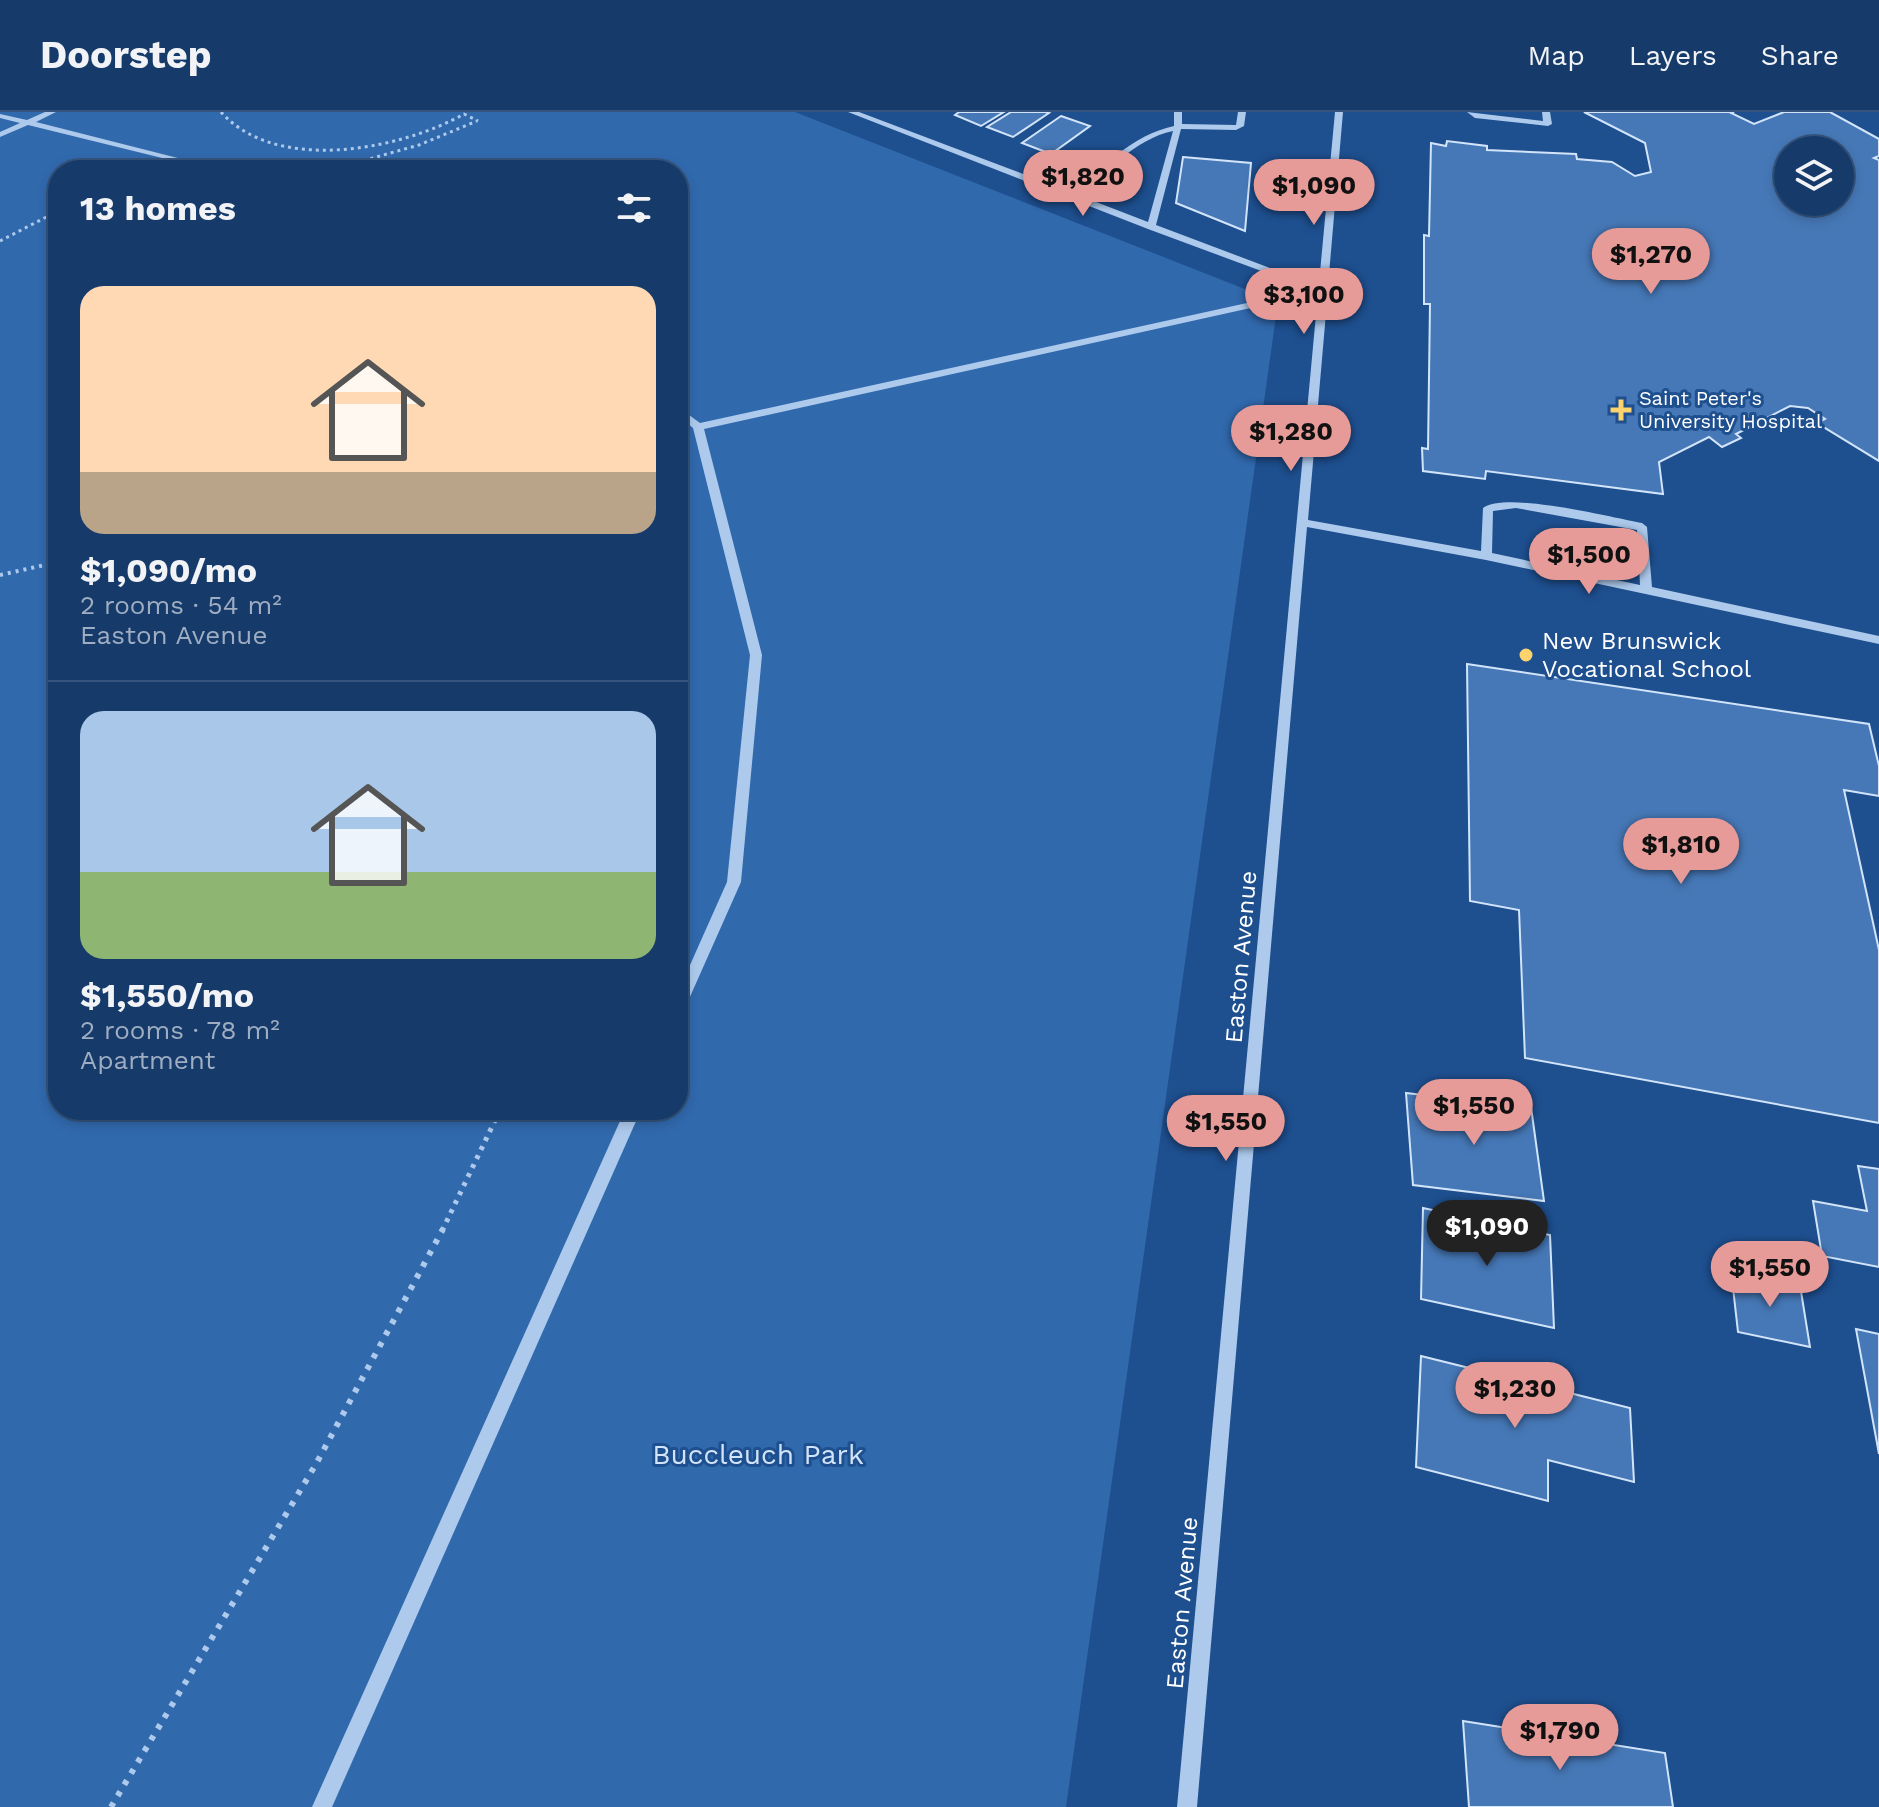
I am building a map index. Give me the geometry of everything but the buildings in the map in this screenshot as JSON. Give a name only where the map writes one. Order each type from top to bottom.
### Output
[{"type":"street","points":[[0,135],[52,112]]},
{"type":"street","points":[[852,112],[1151,227],[1326,288]]},
{"type":"street","points":[[1151,227],[1178,127],[1178,112]]},
{"type":"street","points":[[1072,196],[1153,133],[1178,127],[1232,129],[1240,126],[1242,112]]},
{"type":"street","name":"Easton Avenue","points":[[1187,1807],[1326,288],[1339,112]]},
{"type":"street","points":[[1471,112],[1475,116],[1548,124],[1546,112]]},
{"type":"street","points":[[0,116],[21,124],[133,146],[184,160]]},
{"type":"street","points":[[698,427],[1326,288]]},
{"type":"street","points":[[688,418],[698,427],[756,655],[734,882],[688,986]]},
{"type":"street","points":[[1486,556],[1488,508],[1516,504],[1642,527],[1646,590]]},
{"type":"street","points":[[1304,523],[1486,556],[1879,640]]},
{"type":"street","points":[[322,1807],[629,1120]]},
{"type":"path","points":[[221,112],[225,119],[259,139],[325,149],[397,142],[466,113]]},
{"type":"path","points":[[366,160],[419,145],[478,121],[458,112]]},
{"type":"path","points":[[0,241],[48,216]]},
{"type":"path","points":[[0,575],[48,564]]},
{"type":"path","points":[[111,1807],[250,1576],[449,1224],[496,1120]]},
{"type":"green space","name":"Buccleuch Park","points":[[0,112],[795,112],[1278,302],[1066,1807],[0,1807]]},
{"type":"place","name":"Saint Peter's University Hospital","points":[[1621,410]]},
{"type":"place","name":"New Brunswick Vocational School","points":[[1526,655]]}]
